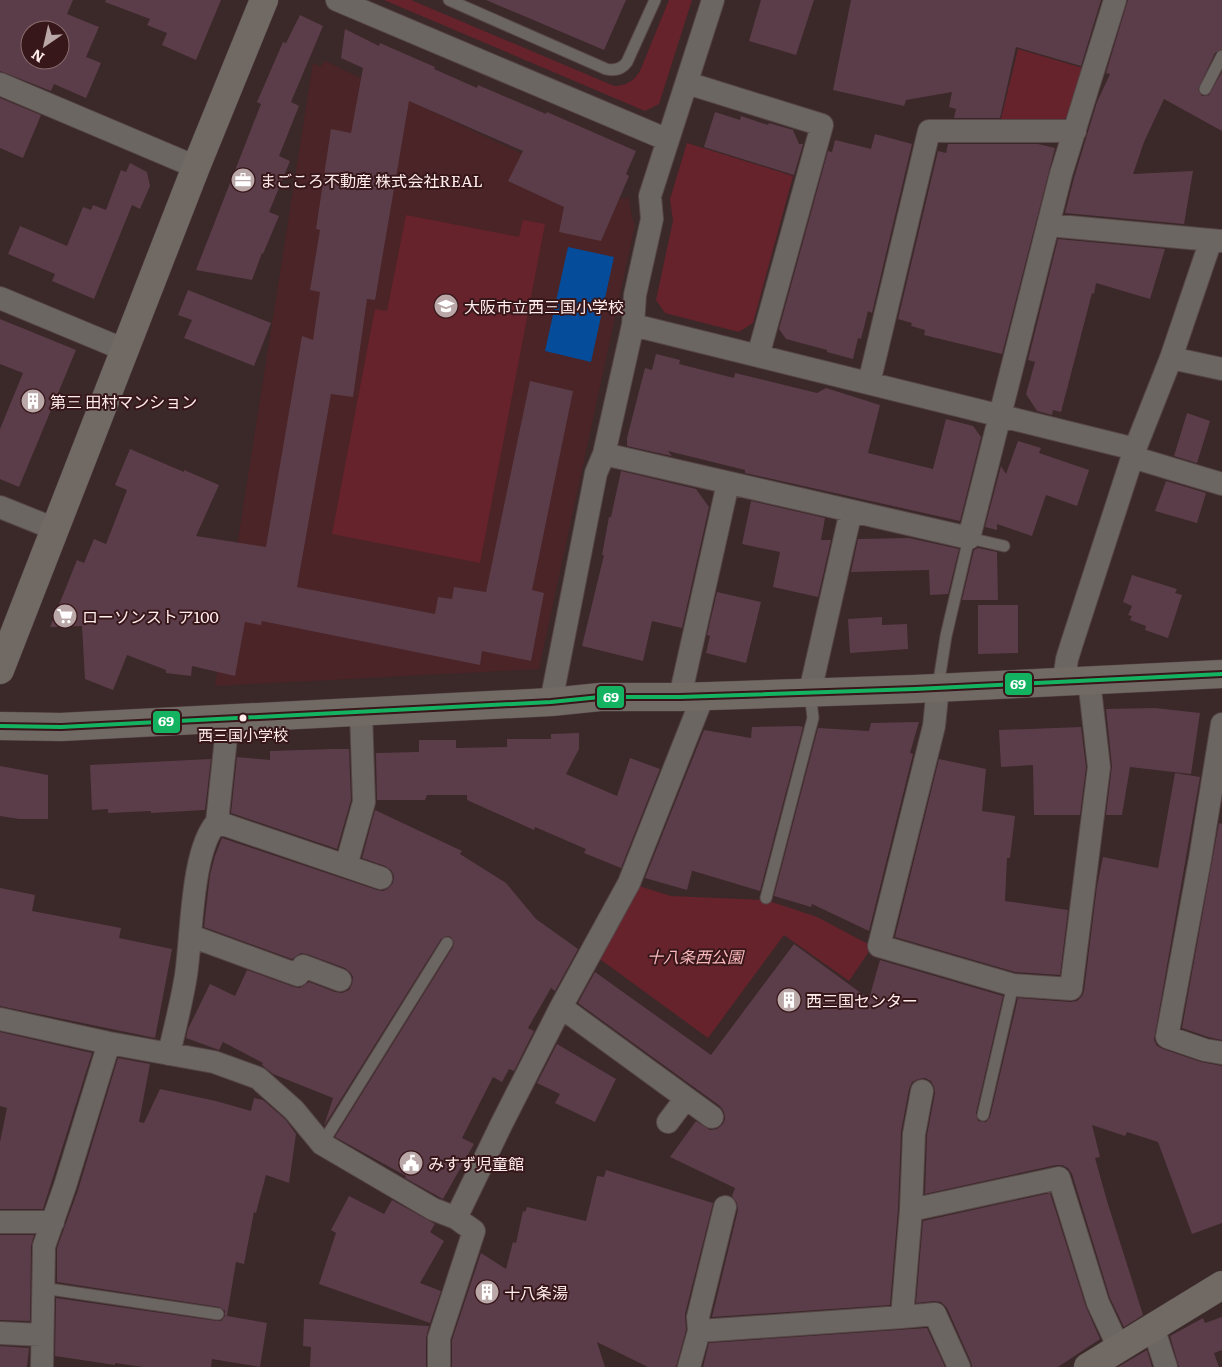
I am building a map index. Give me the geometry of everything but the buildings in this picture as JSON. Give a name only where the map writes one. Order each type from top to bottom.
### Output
[{"type":"street","points":[[0,670],[196,167],[264,0]]},
{"type":"street","points":[[337,0],[668,140]]},
{"type":"street","points":[[552,702],[596,473],[604,454],[633,325],[635,295],[652,219],[650,196],[713,0]]},
{"type":"street","points":[[604,454],[969,538],[1061,174],[1115,0]]},
{"type":"street","points":[[686,83],[822,125],[758,356]]},
{"type":"street","points":[[0,84],[196,167]]},
{"type":"street","points":[[869,383],[929,131],[1075,131]]},
{"type":"street","points":[[938,687],[934,726],[879,946],[1013,984],[1071,989],[1099,766],[1077,680],[1067,658],[1134,453],[1216,240],[1048,225]]},
{"type":"street","points":[[0,298],[125,350]]},
{"type":"street","points":[[633,325],[1000,416],[1134,453],[1222,484]]},
{"type":"street","points":[[1171,358],[1222,369]]},
{"type":"street","points":[[456,1218],[561,1007],[629,883],[692,696],[728,483]]},
{"type":"street","points":[[0,507],[55,530]]},
{"type":"street","points":[[810,692],[851,511]]},
{"type":"street","points":[[0,726],[61,727],[552,702],[600,697],[810,692],[1222,674]]},
{"type":"street","points":[[346,866],[364,802],[361,712]]},
{"type":"street","points":[[169,1054],[186,976],[197,869],[212,828],[217,822],[228,719]]},
{"type":"street","points":[[1222,724],[1200,859],[1167,1037],[1206,1050],[1222,1053]]},
{"type":"street","points":[[217,822],[381,878]]},
{"type":"street","points":[[191,936],[298,975],[303,966],[340,980]]},
{"type":"street","points":[[561,1007],[712,1117]]},
{"type":"street","points":[[0,1019],[109,1043],[214,1062],[258,1078],[294,1110],[322,1144],[433,1209],[456,1218],[474,1231],[439,1338],[439,1367]]},
{"type":"street","points":[[42,1367],[44,1246],[109,1043]]},
{"type":"street","points":[[902,1317],[911,1210],[914,1134],[922,1090]]},
{"type":"street","points":[[668,1122],[686,1098]]},
{"type":"street","points":[[911,1210],[1059,1178],[1098,1303],[1119,1348]]},
{"type":"street","points":[[689,1367],[699,1332],[698,1317],[725,1207]]},
{"type":"street","points":[[0,1222],[53,1222]]},
{"type":"street","points":[[1088,1367],[1222,1285]]},
{"type":"street","points":[[699,1332],[935,1314],[959,1367]]},
{"type":"street","points":[[1153,1327],[1166,1367]]},
{"type":"street","points":[[0,1334],[42,1335]]},
{"type":"lane","points":[[449,0],[606,69],[614,70],[622,68],[627,62],[655,0]]},
{"type":"lane","points":[[1204,89],[1222,56]]},
{"type":"lane","points":[[938,687],[946,636],[969,538],[1004,546]]},
{"type":"lane","points":[[766,898],[813,718],[810,692]]},
{"type":"lane","points":[[322,1144],[446,943]]},
{"type":"lane","points":[[983,1115],[1013,984]]},
{"type":"lane","points":[[43,1288],[218,1314]]},
{"type":"shaded area","name":"大阪市立西三国小学校","points":[[325,61],[618,199],[629,198],[635,225],[539,669],[215,686],[313,63],[320,67]]},
{"type":"green space","points":[[384,0],[411,0],[614,86],[629,82],[640,71],[669,0],[692,0],[659,104],[645,111]]},
{"type":"green space","points":[[1018,49],[1086,69],[1068,117],[1061,120],[1001,119]]},
{"type":"green space","points":[[687,143],[793,176],[753,323],[739,332],[665,313],[656,300],[673,221],[670,199]]},
{"type":"green space","points":[[406,215],[519,237],[523,220],[545,224],[480,563],[332,534],[375,309],[387,311]]},
{"type":"green space","name":"十八条西公園","points":[[639,886],[671,896],[766,900],[817,917],[868,944],[868,953],[849,981],[784,935],[708,1038],[597,957]]},
{"type":"water","points":[[568,247],[614,257],[591,362],[545,351]]},
{"type":"transit line","name":"69","points":[[0,726],[61,727],[551,702],[600,697],[680,697],[915,689],[1222,674]]},
{"type":"place","name":"まごころ不動産 株式会社REAL","points":[[243,180]]},
{"type":"place","name":"大阪市立西三国小学校","points":[[446,306]]},
{"type":"place","name":"第三 田村マンション","points":[[33,401]]},
{"type":"place","name":"ローソンストア100","points":[[65,616]]},
{"type":"place","name":"西三国小学校","points":[[243,718]]},
{"type":"place","name":"西三国センター","points":[[789,1000]]},
{"type":"place","name":"みすず児童館","points":[[411,1163]]},
{"type":"place","name":"十八条湯","points":[[487,1292]]}]
